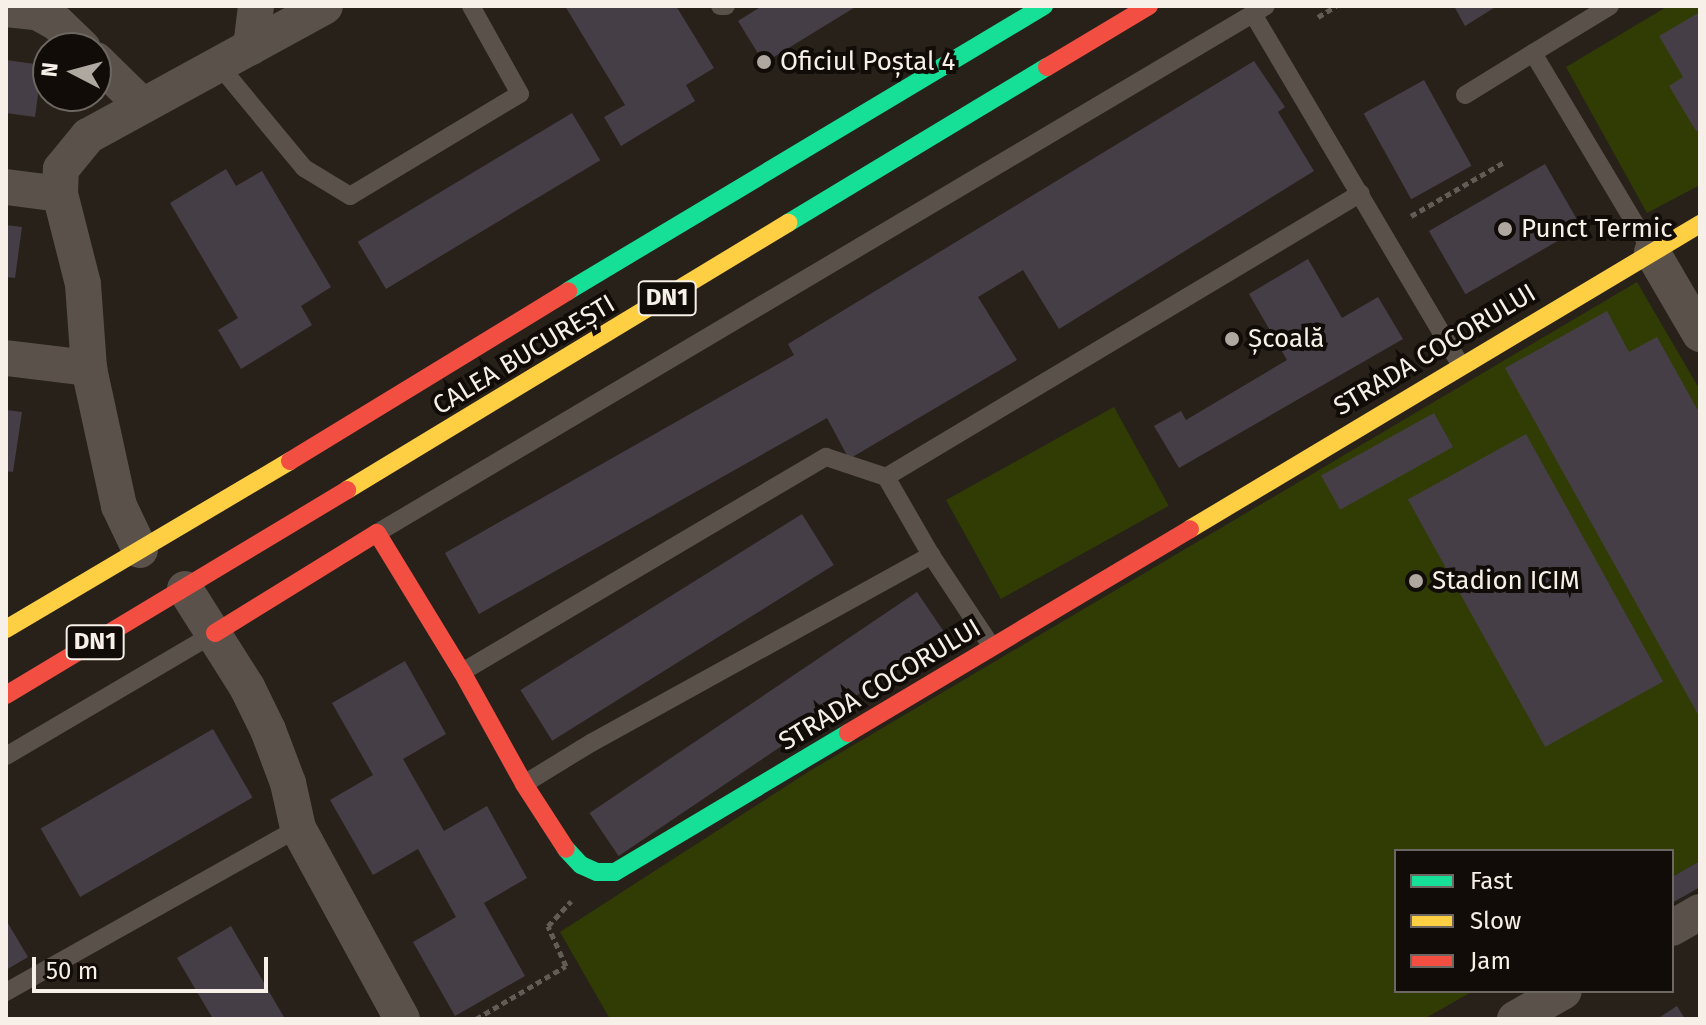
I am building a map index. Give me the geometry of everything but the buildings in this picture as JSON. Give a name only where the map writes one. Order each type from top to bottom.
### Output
[{"type":"main road","name":"CALEA BUCUREȘTI","points":[[6,629],[749,180],[1044,6]]},
{"type":"main road","name":"CALEA BUCUREȘTI","points":[[6,695],[1149,6]]},
{"type":"main road","name":"STRADA COCORULUI","points":[[597,872],[615,872],[637,861],[1460,364],[1700,224]]},
{"type":"main road","points":[[215,633],[377,533],[462,672],[524,784],[569,853],[581,865],[597,872]]},
{"type":"street","points":[[256,6],[273,28]]},
{"type":"street","points":[[140,550],[119,506],[89,368],[83,284],[60,194],[61,169],[88,136],[218,64],[273,28],[325,6]]},
{"type":"street","points":[[6,9],[37,12],[66,32]]},
{"type":"street","points":[[112,76],[142,105]]},
{"type":"street","points":[[6,187],[60,194]]},
{"type":"street","points":[[1652,252],[1700,334]]},
{"type":"street","points":[[6,358],[89,368]]},
{"type":"street","points":[[185,589],[215,633],[268,730],[288,783],[298,828],[402,1019]]},
{"type":"street","points":[[1674,927],[1700,912]]},
{"type":"street","points":[[1515,1019],[1560,993]]},
{"type":"lane","points":[[218,64],[304,168],[350,196],[520,94],[471,6]]},
{"type":"lane","points":[[720,6],[726,6]]},
{"type":"lane","points":[[1465,95],[1610,6]]},
{"type":"lane","points":[[377,533],[1259,10],[1361,193],[1471,380]]},
{"type":"lane","points":[[1533,53],[1652,252]]},
{"type":"lane","points":[[886,477],[1361,193]]},
{"type":"lane","points":[[462,672],[826,457],[886,477],[931,555],[992,647]]},
{"type":"lane","points":[[524,784],[591,743],[931,555]]},
{"type":"lane","points":[[6,756],[215,633]]},
{"type":"lane","points":[[6,992],[298,828]]},
{"type":"path","points":[[1318,17],[1336,6]]},
{"type":"path","points":[[1411,216],[1504,162]]},
{"type":"path","points":[[476,1019],[566,966],[548,926],[597,872]]},
{"type":"green space","points":[[1668,6],[1700,6],[1700,185],[1647,213],[1566,67]]},
{"type":"green space","name":"Stadion ICIM","points":[[1637,282],[1700,390],[1700,861],[1674,876],[1674,849],[1394,849],[1394,993],[1470,993],[1424,1019],[610,1019],[560,932],[808,772]]},
{"type":"green space","points":[[1114,407],[1169,506],[1001,599],[946,500]]},
{"type":"traffic: fast","points":[[568,291],[1044,6]]},
{"type":"traffic: fast","points":[[788,223],[1047,67]]},
{"type":"traffic: fast","points":[[566,849],[581,865],[597,872],[615,872],[848,733]]},
{"type":"traffic: slow","points":[[347,490],[788,223]]},
{"type":"traffic: slow","points":[[1190,529],[1700,224]]},
{"type":"traffic: slow","points":[[6,629],[290,461]]},
{"type":"traffic: jam","points":[[1047,67],[1149,6]]},
{"type":"traffic: jam","points":[[290,461],[568,291]]},
{"type":"traffic: jam","points":[[6,695],[347,490]]},
{"type":"traffic: jam","points":[[848,733],[1190,529]]},
{"type":"traffic: jam","points":[[215,633],[377,533],[462,672],[524,784],[566,849]]},
{"type":"place","name":"Oficiul Poștal 4","points":[[764,62]]},
{"type":"place","name":"Punct Termic","points":[[1505,229]]},
{"type":"place","name":"Școală","points":[[1232,339]]},
{"type":"place","name":"Stadion ICIM","points":[[1416,581]]}]
